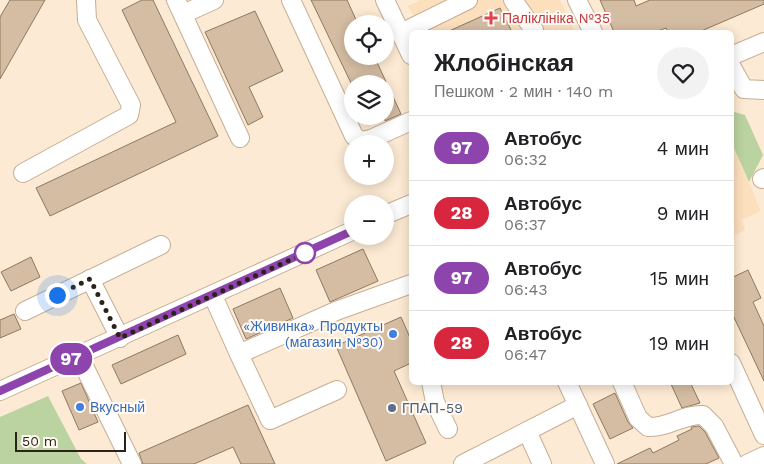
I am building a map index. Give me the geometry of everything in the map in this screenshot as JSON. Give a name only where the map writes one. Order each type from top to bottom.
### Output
[{"type":"street","points":[[23,173],[129,115],[131,105],[87,20],[86,0]]},
{"type":"street","points":[[214,0],[180,7],[240,138]]},
{"type":"street","points":[[291,0],[354,136],[361,141],[371,140],[409,121]]},
{"type":"street","points":[[386,0],[409,51]]},
{"type":"street","points":[[401,33],[468,0]]},
{"type":"street","points":[[513,0],[534,30]]},
{"type":"street","points":[[577,0],[592,30]]},
{"type":"street","points":[[734,55],[764,42]]},
{"type":"street","points":[[734,74],[744,89],[764,90]]},
{"type":"street","points":[[394,211],[409,205]]},
{"type":"street","points":[[0,391],[344,235]]},
{"type":"street","points":[[25,310],[161,246]]},
{"type":"street","points":[[90,279],[120,338]]},
{"type":"street","points":[[239,354],[336,312],[409,286]]},
{"type":"street","points":[[212,296],[270,420],[337,390]]},
{"type":"street","points":[[79,356],[132,464]]},
{"type":"street","points":[[734,370],[764,435]]},
{"type":"street","points":[[432,385],[435,402],[448,429]]},
{"type":"street","points":[[568,385],[605,464]]},
{"type":"street","points":[[623,385],[638,418],[648,427],[660,428],[692,415],[704,415],[714,426],[734,464]]},
{"type":"street","points":[[463,464],[578,405]]},
{"type":"street","points":[[527,431],[542,464]]},
{"type":"street","points":[[747,464],[764,456]]},
{"type":"shaded area","points":[[420,0],[560,0],[574,30],[422,30],[408,6]]},
{"type":"shaded area","points":[[734,148],[761,211],[742,220],[745,230],[734,236]]},
{"type":"green space","points":[[734,112],[745,115],[763,155],[749,182],[734,148]]},
{"type":"green space","points":[[48,396],[81,459],[87,464],[0,464],[0,417]]},
{"type":"building","points":[[10,0],[45,0],[0,79],[0,17]]},
{"type":"building","points":[[142,0],[153,0],[218,136],[50,216],[36,188],[176,122],[122,10]]},
{"type":"building","points":[[311,0],[347,0],[354,15],[344,15],[344,65],[378,65],[383,75],[347,75]]},
{"type":"building","points":[[600,0],[634,0],[636,6],[650,0],[764,0],[764,4],[704,30],[667,30],[666,28],[660,30],[613,30]]},
{"type":"building","name":"Паліклініка №35","points":[[500,8],[511,30],[451,30]]},
{"type":"building","points":[[255,11],[283,71],[249,87],[263,117],[248,125],[205,32]]},
{"type":"building","points":[[394,99],[401,114],[394,117]]},
{"type":"building","points":[[363,249],[378,281],[330,302],[316,270]]},
{"type":"building","points":[[31,257],[40,277],[11,291],[1,272]]},
{"type":"building","points":[[748,270],[761,298],[753,302],[764,326],[764,381],[734,317],[734,277]]},
{"type":"building","points":[[280,288],[293,318],[246,339],[233,309]]},
{"type":"building","points":[[14,314],[21,329],[0,338],[0,320]]},
{"type":"building","points":[[401,317],[409,335],[409,364],[394,371],[426,443],[386,461],[336,346]]},
{"type":"building","points":[[178,335],[186,354],[121,384],[112,365]]},
{"type":"building","name":"Вкусный","points":[[81,383],[98,422],[79,430],[62,391]]},
{"type":"building","points":[[671,385],[691,385],[700,403],[682,408]]},
{"type":"building","points":[[615,393],[628,422],[633,428],[610,439],[593,404]]},
{"type":"building","points":[[248,405],[275,464],[241,464],[233,447],[194,464],[143,464],[139,453]]},
{"type":"building","points":[[699,426],[705,432],[719,458],[706,464],[617,464],[650,448],[653,453],[679,440],[677,436],[692,429],[691,427]]},
{"type":"bus line","name":"97","points":[[0,391],[182,310],[344,235]]},
{"type":"place","name":"Паліклініка №35","points":[[491,18]]},
{"type":"place","name":"«Живинка» Продукты (магазин №30)","points":[[393,334]]},
{"type":"place","name":"Вкусный","points":[[80,407]]},
{"type":"place","name":"ГПАП-59","points":[[392,408]]},
{"type":"route","points":[[57,295],[90,279],[120,338],[305,253]]}]
